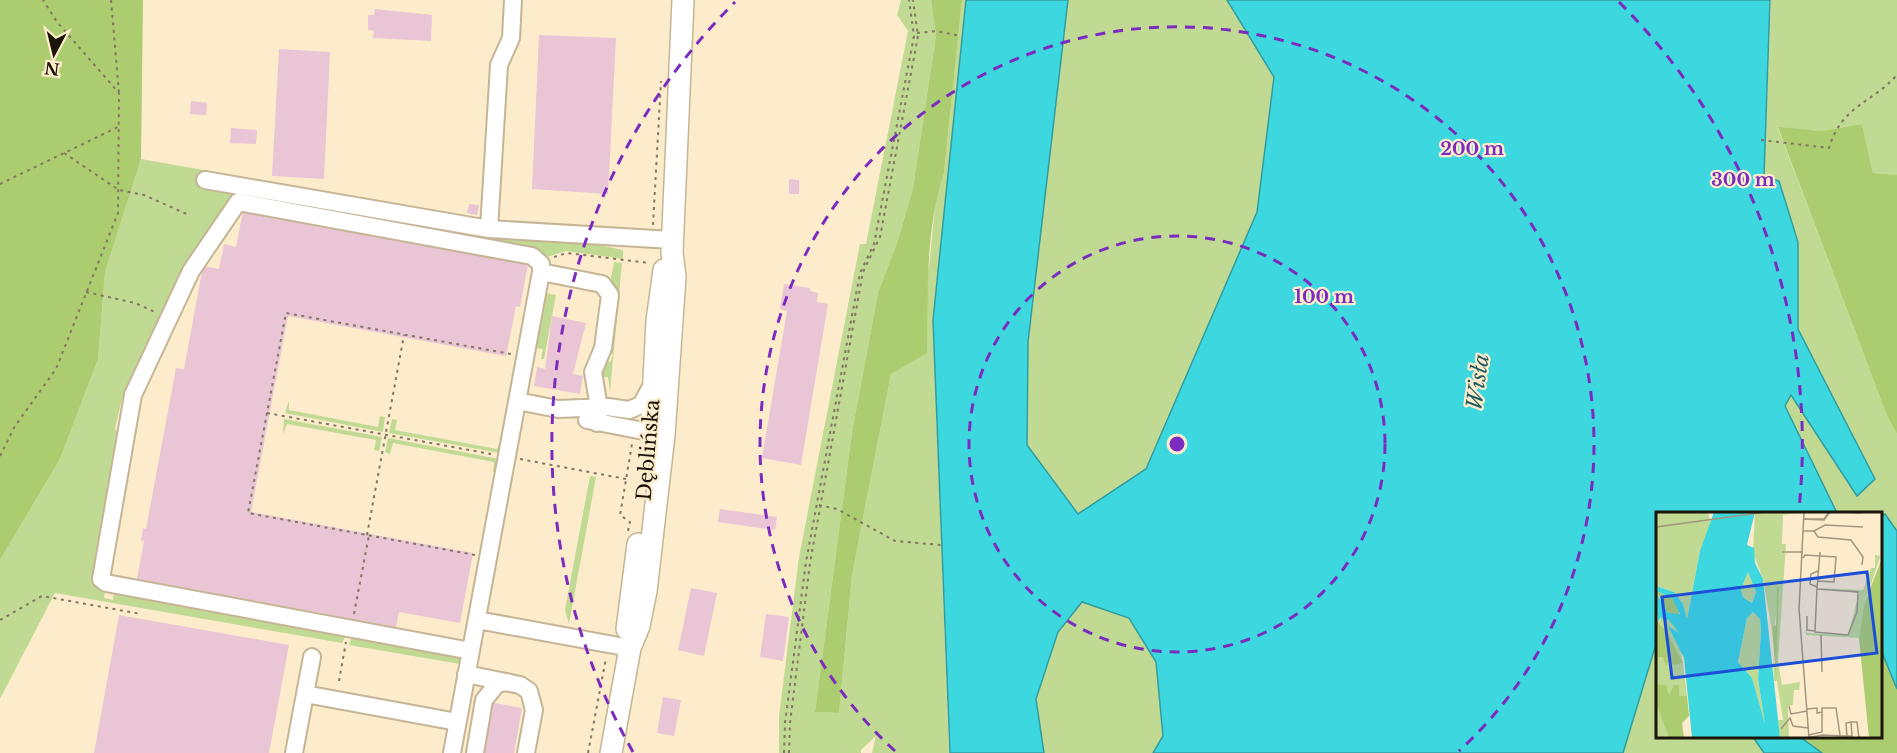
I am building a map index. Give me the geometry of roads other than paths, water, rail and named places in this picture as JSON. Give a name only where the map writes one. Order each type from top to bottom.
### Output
[{"type":"main road","name":"Dęblińska","points":[[611,753],[630,648],[639,626],[646,591],[654,381],[683,0]]},
{"type":"main road","name":"Dęblińska","points":[[653,427],[675,277],[665,243]]},
{"type":"lane","points":[[489,229],[499,65],[511,38],[513,0]]},
{"type":"lane","points":[[205,180],[489,229],[665,243]]},
{"type":"lane","points":[[471,651],[106,583],[100,577],[133,395],[191,271],[236,204],[243,202],[532,255],[540,267],[602,284],[610,295],[603,348],[593,372],[598,416]]},
{"type":"lane","points":[[452,753],[540,267]]},
{"type":"lane","points":[[598,416],[629,410],[641,405],[654,381]]},
{"type":"lane","points":[[517,401],[653,427]]},
{"type":"lane","points":[[629,410],[653,427]]},
{"type":"lane","points":[[477,620],[630,648]]},
{"type":"lane","points":[[294,753],[312,657]]},
{"type":"lane","points":[[466,674],[520,685],[529,691],[534,700],[526,753]]},
{"type":"lane","points":[[475,753],[484,700],[497,684],[508,682]]},
{"type":"lane","points":[[305,694],[458,722]]},
{"type":"water","name":"Wisła","points":[[966,0],[1068,0],[1028,342],[1027,445],[1078,514],[1146,469],[1257,212],[1274,77],[1227,0],[1770,0],[1764,176],[1779,181],[1798,242],[1798,329],[1875,479],[1857,496],[1791,395],[1785,406],[1837,512],[1656,512],[1656,644],[1623,753],[1153,753],[1163,736],[1156,662],[1129,618],[1082,602],[1058,632],[1036,699],[1044,753],[950,753],[933,320]]},
{"type":"water","points":[[1885,514],[1897,531],[1897,689],[1882,652],[1882,515]]},
{"type":"water","points":[[1754,738],[1801,738],[1822,753],[1764,753]]}]
